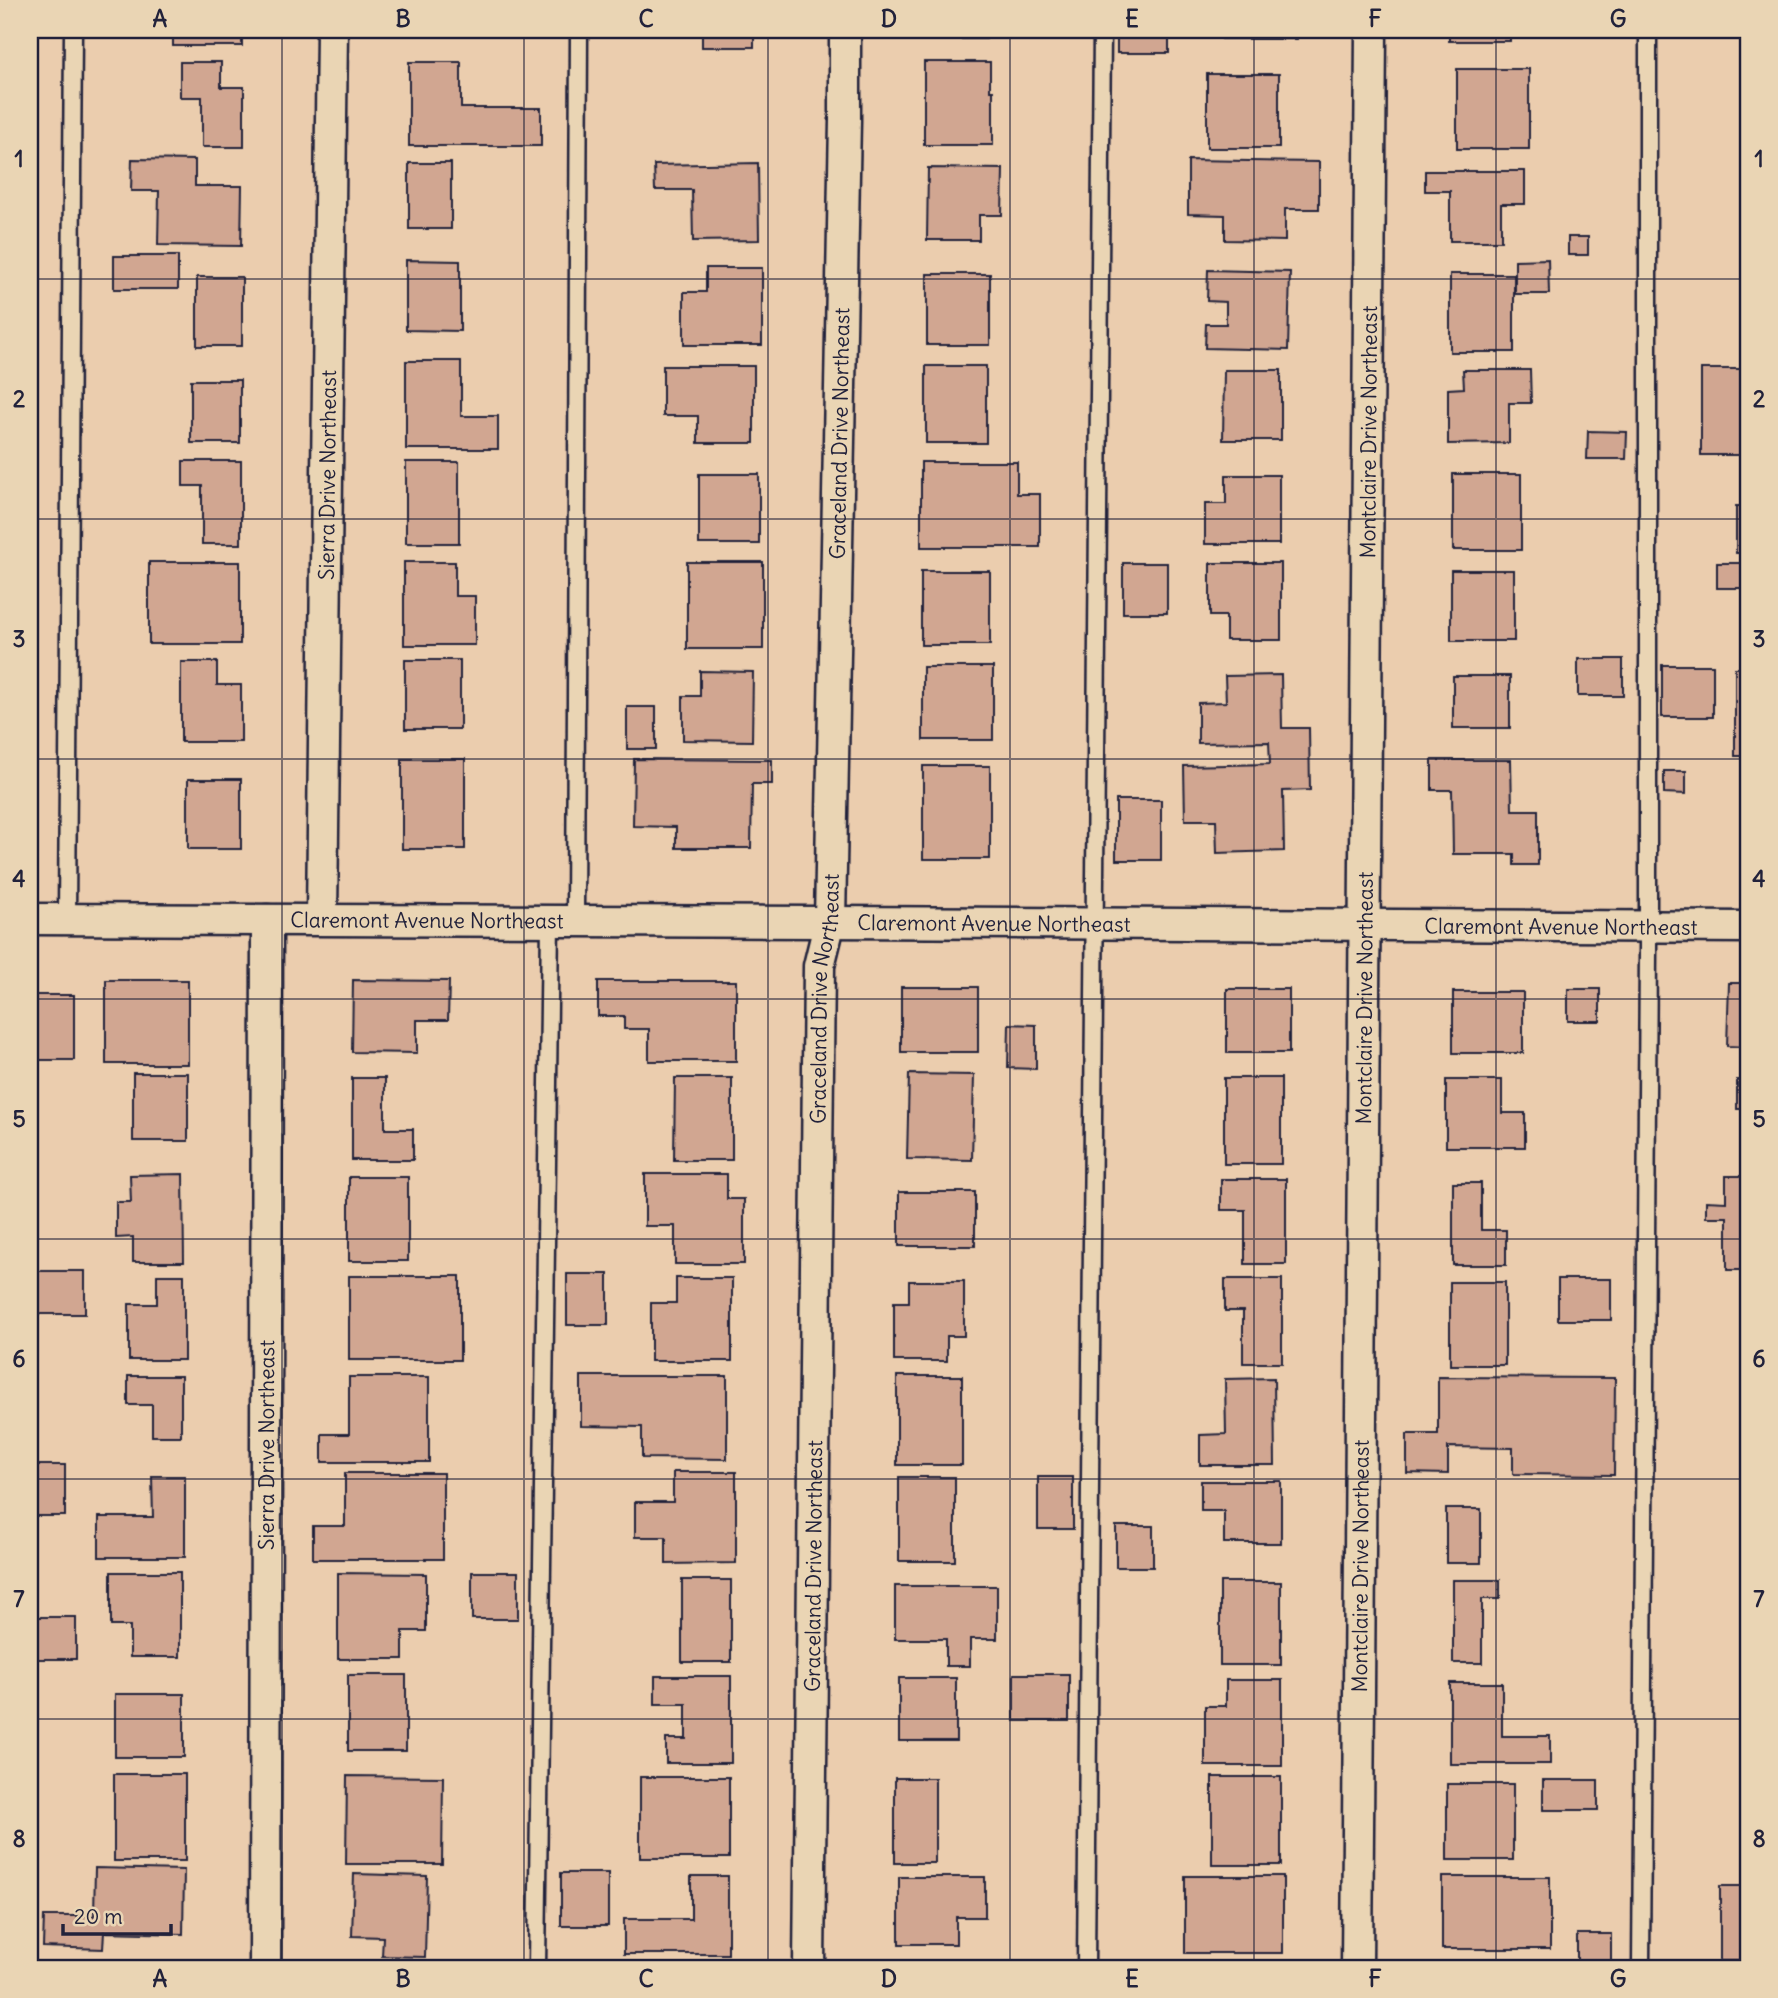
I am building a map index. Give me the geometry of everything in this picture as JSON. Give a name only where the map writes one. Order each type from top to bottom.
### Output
[{"type":"street","name":"Sierra Drive Northeast","points":[[322,919],[332,30]]},
{"type":"street","name":"Graceland Drive Northeast","points":[[809,1968],[819,966],[830,921],[845,30]]},
{"type":"street","name":"Montclaire Drive Northeast","points":[[1357,1968],[1371,30]]},
{"type":"street","name":"Claremont Avenue Northeast","points":[[30,919],[1748,927]]},
{"type":"street","name":"Sierra Drive Northeast","points":[[265,1968],[267,920]]},
{"type":"lane","points":[[67,919],[73,30]]},
{"type":"lane","points":[[537,1968],[562,922],[579,30]]},
{"type":"lane","points":[[1086,1968],[1102,30]]},
{"type":"lane","points":[[1641,1968],[1647,926],[1648,30]]},
{"type":"building","points":[[173,30],[242,30],[242,46],[173,46]]},
{"type":"building","points":[[702,30],[754,30],[754,47],[702,47]]},
{"type":"building","points":[[927,30],[986,30],[986,39],[927,39]]},
{"type":"building","points":[[1117,30],[1169,30],[1169,53],[1117,53]]},
{"type":"building","points":[[1222,30],[1297,30],[1297,39],[1222,39]]},
{"type":"building","points":[[1449,30],[1510,30],[1510,41],[1449,41]]},
{"type":"building","points":[[180,62],[221,62],[221,87],[244,87],[244,147],[202,147],[202,97],[180,97]]},
{"type":"building","points":[[409,62],[461,62],[461,108],[541,108],[541,146],[409,146]]},
{"type":"building","points":[[924,62],[990,62],[993,145],[924,145]]},
{"type":"building","points":[[1457,69],[1529,69],[1529,149],[1457,149]]},
{"type":"building","points":[[1207,74],[1279,74],[1279,148],[1207,148]]},
{"type":"building","points":[[132,159],[195,160],[195,186],[242,186],[241,246],[158,245],[159,191],[131,191]]},
{"type":"building","points":[[1188,160],[1319,162],[1319,209],[1285,209],[1285,241],[1225,240],[1225,215],[1188,214]]},
{"type":"building","points":[[409,163],[451,163],[451,229],[409,229]]},
{"type":"building","points":[[758,163],[759,240],[693,241],[692,190],[655,190],[654,165]]},
{"type":"building","points":[[928,168],[1003,169],[1002,215],[979,215],[979,240],[927,240]]},
{"type":"building","points":[[1425,171],[1525,171],[1525,204],[1501,204],[1501,241],[1450,241],[1450,191],[1425,191]]},
{"type":"building","points":[[1568,237],[1588,237],[1588,255],[1568,255]]},
{"type":"building","points":[[114,256],[178,256],[178,289],[114,289]]},
{"type":"building","points":[[1548,259],[1549,294],[1515,294],[1515,260]]},
{"type":"building","points":[[406,260],[460,261],[460,331],[406,330]]},
{"type":"building","points":[[706,268],[762,268],[762,345],[684,345],[684,292],[706,292]]},
{"type":"building","points":[[1208,270],[1290,272],[1288,350],[1205,348],[1206,324],[1226,324],[1226,302],[1207,301]]},
{"type":"building","points":[[927,274],[990,274],[990,345],[927,345]]},
{"type":"building","points":[[1450,274],[1514,274],[1514,352],[1450,352]]},
{"type":"building","points":[[197,277],[242,277],[242,346],[197,346]]},
{"type":"building","points":[[406,361],[461,361],[461,416],[498,416],[498,449],[406,449]]},
{"type":"building","points":[[663,366],[754,366],[754,443],[698,443],[698,416],[663,416]]},
{"type":"building","points":[[926,366],[986,366],[986,443],[926,443]]},
{"type":"building","points":[[1701,369],[1748,369],[1748,455],[1701,455]]},
{"type":"building","points":[[1224,370],[1281,370],[1281,440],[1223,440]]},
{"type":"building","points":[[1463,370],[1530,370],[1531,403],[1509,403],[1509,443],[1448,444],[1448,389],[1464,388]]},
{"type":"building","points":[[191,380],[240,380],[240,443],[191,443]]},
{"type":"building","points":[[1588,431],[1627,432],[1626,459],[1587,459]]},
{"type":"building","points":[[183,461],[241,461],[241,544],[202,544],[202,486],[183,486]]},
{"type":"building","points":[[406,462],[459,462],[459,543],[406,543]]},
{"type":"building","points":[[921,462],[1017,462],[1017,494],[1040,494],[1040,547],[921,547]]},
{"type":"building","points":[[699,474],[759,474],[759,544],[699,544]]},
{"type":"building","points":[[1453,474],[1521,474],[1521,550],[1453,550]]},
{"type":"building","points":[[1226,475],[1279,475],[1279,544],[1205,544],[1205,504],[1226,504]]},
{"type":"building","points":[[1736,506],[1748,506],[1748,553],[1736,553]]},
{"type":"building","points":[[149,562],[240,562],[240,644],[149,644]]},
{"type":"building","points":[[404,562],[455,562],[455,596],[475,596],[475,645],[404,645]]},
{"type":"building","points":[[687,562],[763,562],[763,649],[687,649]]},
{"type":"building","points":[[1123,563],[1167,563],[1167,613],[1123,613]]},
{"type":"building","points":[[1210,563],[1281,563],[1281,640],[1226,640],[1226,616],[1210,616]]},
{"type":"building","points":[[1717,563],[1748,563],[1748,588],[1717,588]]},
{"type":"building","points":[[1451,570],[1514,570],[1514,641],[1451,641]]},
{"type":"building","points":[[921,571],[990,571],[990,645],[921,645]]},
{"type":"building","points":[[1578,659],[1623,659],[1623,696],[1578,696]]},
{"type":"building","points":[[405,660],[460,660],[460,729],[405,729]]},
{"type":"building","points":[[181,662],[217,662],[217,685],[241,685],[241,742],[181,742]]},
{"type":"building","points":[[1662,665],[1713,665],[1713,717],[1662,717]]},
{"type":"building","points":[[923,667],[993,667],[993,740],[923,740]]},
{"type":"building","points":[[1735,668],[1748,668],[1748,756],[1735,756]]},
{"type":"building","points":[[700,671],[753,672],[752,741],[683,740],[683,696],[700,696]]},
{"type":"building","points":[[1281,675],[1282,728],[1309,728],[1310,790],[1283,791],[1284,851],[1217,853],[1216,820],[1185,820],[1184,766],[1270,764],[1269,742],[1198,743],[1198,703],[1226,702],[1225,676]]},
{"type":"building","points":[[1453,676],[1510,676],[1510,728],[1453,728]]},
{"type":"building","points":[[627,707],[656,707],[656,749],[627,749]]},
{"type":"building","points":[[402,759],[465,759],[465,849],[402,849]]},
{"type":"building","points":[[634,759],[772,760],[772,784],[752,784],[751,848],[676,848],[676,827],[633,826]]},
{"type":"building","points":[[1432,760],[1511,760],[1512,810],[1538,810],[1538,865],[1514,865],[1514,854],[1453,854],[1452,790],[1432,790]]},
{"type":"building","points":[[923,766],[990,766],[990,859],[923,859]]},
{"type":"building","points":[[1664,771],[1686,771],[1686,794],[1664,793]]},
{"type":"building","points":[[188,779],[241,779],[241,849],[188,849]]},
{"type":"building","points":[[1116,800],[1161,800],[1161,860],[1116,860]]},
{"type":"building","points":[[106,980],[188,980],[188,1064],[106,1064]]},
{"type":"building","points":[[353,980],[449,981],[448,1020],[417,1020],[417,1053],[352,1052]]},
{"type":"building","points":[[598,981],[736,981],[736,1061],[649,1061],[649,1029],[624,1029],[624,1016],[598,1016]]},
{"type":"building","points":[[1729,983],[1748,983],[1748,1047],[1727,1046]]},
{"type":"building","points":[[901,987],[978,987],[978,1052],[901,1052]]},
{"type":"building","points":[[1227,989],[1289,989],[1289,1053],[1227,1053]]},
{"type":"building","points":[[1568,989],[1600,989],[1600,1021],[1568,1021]]},
{"type":"building","points":[[1453,992],[1523,992],[1523,1053],[1453,1053]]},
{"type":"building","points":[[30,995],[74,995],[74,1060],[30,1060]]},
{"type":"building","points":[[1009,1024],[1036,1025],[1036,1069],[1008,1068]]},
{"type":"building","points":[[133,1073],[188,1073],[188,1141],[133,1141]]},
{"type":"building","points":[[909,1074],[974,1075],[972,1160],[907,1159]]},
{"type":"building","points":[[352,1078],[385,1078],[385,1129],[413,1129],[413,1160],[352,1160]]},
{"type":"building","points":[[675,1078],[732,1078],[732,1160],[674,1160]]},
{"type":"building","points":[[1224,1078],[1281,1078],[1281,1164],[1224,1164]]},
{"type":"building","points":[[1446,1080],[1502,1080],[1502,1113],[1525,1113],[1525,1147],[1446,1147]]},
{"type":"building","points":[[1737,1080],[1748,1080],[1748,1109],[1737,1109]]},
{"type":"building","points":[[183,1174],[184,1262],[133,1262],[133,1237],[116,1238],[116,1202],[131,1202],[130,1175]]},
{"type":"building","points":[[645,1174],[727,1174],[727,1199],[744,1199],[744,1264],[675,1264],[675,1226],[645,1226]]},
{"type":"building","points":[[1726,1176],[1748,1176],[1748,1270],[1727,1270],[1727,1217],[1706,1217],[1706,1201],[1726,1202]]},
{"type":"building","points":[[349,1177],[408,1177],[408,1261],[349,1261]]},
{"type":"building","points":[[1221,1179],[1286,1179],[1286,1264],[1245,1264],[1245,1210],[1221,1210]]},
{"type":"building","points":[[1453,1183],[1481,1183],[1481,1230],[1506,1230],[1506,1265],[1453,1265]]},
{"type":"building","points":[[899,1192],[975,1192],[975,1246],[899,1246]]},
{"type":"building","points":[[33,1271],[85,1271],[85,1314],[33,1314]]},
{"type":"building","points":[[567,1274],[608,1274],[608,1325],[567,1325]]},
{"type":"building","points":[[157,1275],[184,1275],[184,1360],[129,1360],[129,1304],[157,1304]]},
{"type":"building","points":[[349,1276],[460,1276],[460,1360],[349,1360]]},
{"type":"building","points":[[676,1278],[732,1278],[732,1361],[651,1361],[651,1303],[676,1303]]},
{"type":"building","points":[[1225,1279],[1282,1279],[1282,1363],[1243,1363],[1243,1311],[1225,1311]]},
{"type":"building","points":[[1558,1279],[1611,1279],[1611,1320],[1558,1320]]},
{"type":"building","points":[[909,1281],[964,1281],[964,1336],[947,1336],[947,1361],[894,1361],[894,1302],[909,1302]]},
{"type":"building","points":[[1450,1282],[1505,1282],[1505,1365],[1450,1365]]},
{"type":"building","points":[[128,1376],[181,1376],[181,1436],[152,1436],[152,1405],[128,1405]]},
{"type":"building","points":[[581,1376],[727,1376],[727,1459],[642,1458],[642,1427],[581,1426]]},
{"type":"building","points":[[897,1376],[962,1376],[962,1465],[897,1465]]},
{"type":"building","points":[[349,1377],[429,1377],[429,1462],[322,1462],[322,1434],[349,1434]]},
{"type":"building","points":[[1438,1377],[1615,1378],[1614,1475],[1513,1474],[1513,1448],[1448,1447],[1448,1474],[1407,1473],[1407,1434],[1438,1434]]},
{"type":"building","points":[[1274,1378],[1275,1465],[1200,1465],[1200,1435],[1226,1434],[1225,1379]]},
{"type":"building","points":[[30,1465],[65,1465],[65,1516],[30,1516]]},
{"type":"building","points":[[673,1472],[736,1472],[736,1563],[666,1564],[666,1537],[635,1537],[635,1502],[673,1502]]},
{"type":"building","points":[[345,1473],[443,1473],[443,1559],[313,1559],[313,1526],[345,1526]]},
{"type":"building","points":[[152,1476],[185,1476],[185,1557],[99,1557],[99,1517],[153,1517]]},
{"type":"building","points":[[899,1477],[955,1477],[955,1561],[899,1561]]},
{"type":"building","points":[[1038,1477],[1073,1477],[1073,1529],[1038,1529]]},
{"type":"building","points":[[1201,1481],[1281,1481],[1281,1543],[1224,1543],[1224,1511],[1201,1511]]},
{"type":"building","points":[[1446,1509],[1481,1509],[1481,1563],[1446,1563]]},
{"type":"building","points":[[1116,1526],[1153,1526],[1153,1567],[1116,1567]]},
{"type":"building","points":[[111,1572],[180,1572],[180,1657],[130,1657],[130,1626],[111,1626]]},
{"type":"building","points":[[472,1572],[518,1572],[518,1619],[472,1619]]},
{"type":"building","points":[[338,1573],[426,1574],[426,1631],[403,1631],[403,1659],[338,1659]]},
{"type":"building","points":[[682,1580],[731,1580],[731,1662],[682,1662]]},
{"type":"building","points":[[1453,1580],[1500,1580],[1500,1599],[1482,1599],[1482,1663],[1453,1663]]},
{"type":"building","points":[[1220,1582],[1281,1582],[1281,1665],[1220,1665]]},
{"type":"building","points":[[895,1586],[997,1586],[997,1639],[970,1639],[970,1666],[946,1666],[946,1639],[895,1639]]},
{"type":"building","points":[[30,1617],[76,1617],[76,1659],[30,1659]]},
{"type":"building","points":[[1014,1674],[1069,1674],[1069,1721],[1014,1721]]},
{"type":"building","points":[[348,1675],[406,1675],[406,1751],[348,1751]]},
{"type":"building","points":[[655,1676],[731,1676],[731,1763],[666,1763],[666,1739],[686,1739],[686,1704],[655,1704]]},
{"type":"building","points":[[899,1678],[956,1678],[956,1741],[899,1741]]},
{"type":"building","points":[[1226,1680],[1282,1680],[1282,1766],[1205,1766],[1205,1706],[1226,1706]]},
{"type":"building","points":[[1450,1683],[1502,1683],[1502,1736],[1550,1736],[1550,1764],[1450,1764]]},
{"type":"building","points":[[115,1694],[184,1694],[184,1757],[115,1757]]},
{"type":"building","points":[[114,1774],[185,1774],[185,1861],[114,1861]]},
{"type":"building","points":[[347,1776],[443,1777],[442,1864],[346,1864]]},
{"type":"building","points":[[640,1777],[729,1777],[729,1858],[640,1858]]},
{"type":"building","points":[[1212,1777],[1281,1777],[1281,1865],[1212,1865]]},
{"type":"building","points":[[895,1778],[935,1778],[935,1863],[895,1863]]},
{"type":"building","points":[[1543,1780],[1598,1780],[1598,1810],[1543,1810]]},
{"type":"building","points":[[1447,1784],[1513,1784],[1513,1860],[1447,1860]]},
{"type":"building","points":[[95,1868],[184,1870],[183,1934],[104,1932],[103,1949],[43,1947],[44,1916],[94,1916]]},
{"type":"building","points":[[561,1873],[608,1873],[608,1926],[561,1926]]},
{"type":"building","points":[[354,1874],[427,1876],[425,1957],[382,1956],[383,1937],[352,1936]]},
{"type":"building","points":[[691,1876],[728,1876],[728,1954],[624,1954],[624,1919],[691,1919]]},
{"type":"building","points":[[1185,1876],[1283,1876],[1283,1953],[1185,1953]]},
{"type":"building","points":[[899,1877],[985,1877],[985,1917],[956,1917],[956,1944],[899,1944]]},
{"type":"building","points":[[1442,1877],[1550,1877],[1550,1949],[1442,1949]]},
{"type":"building","points":[[1720,1886],[1748,1886],[1748,1961],[1720,1961]]},
{"type":"building","points":[[1577,1934],[1611,1934],[1611,1968],[1577,1968]]}]
